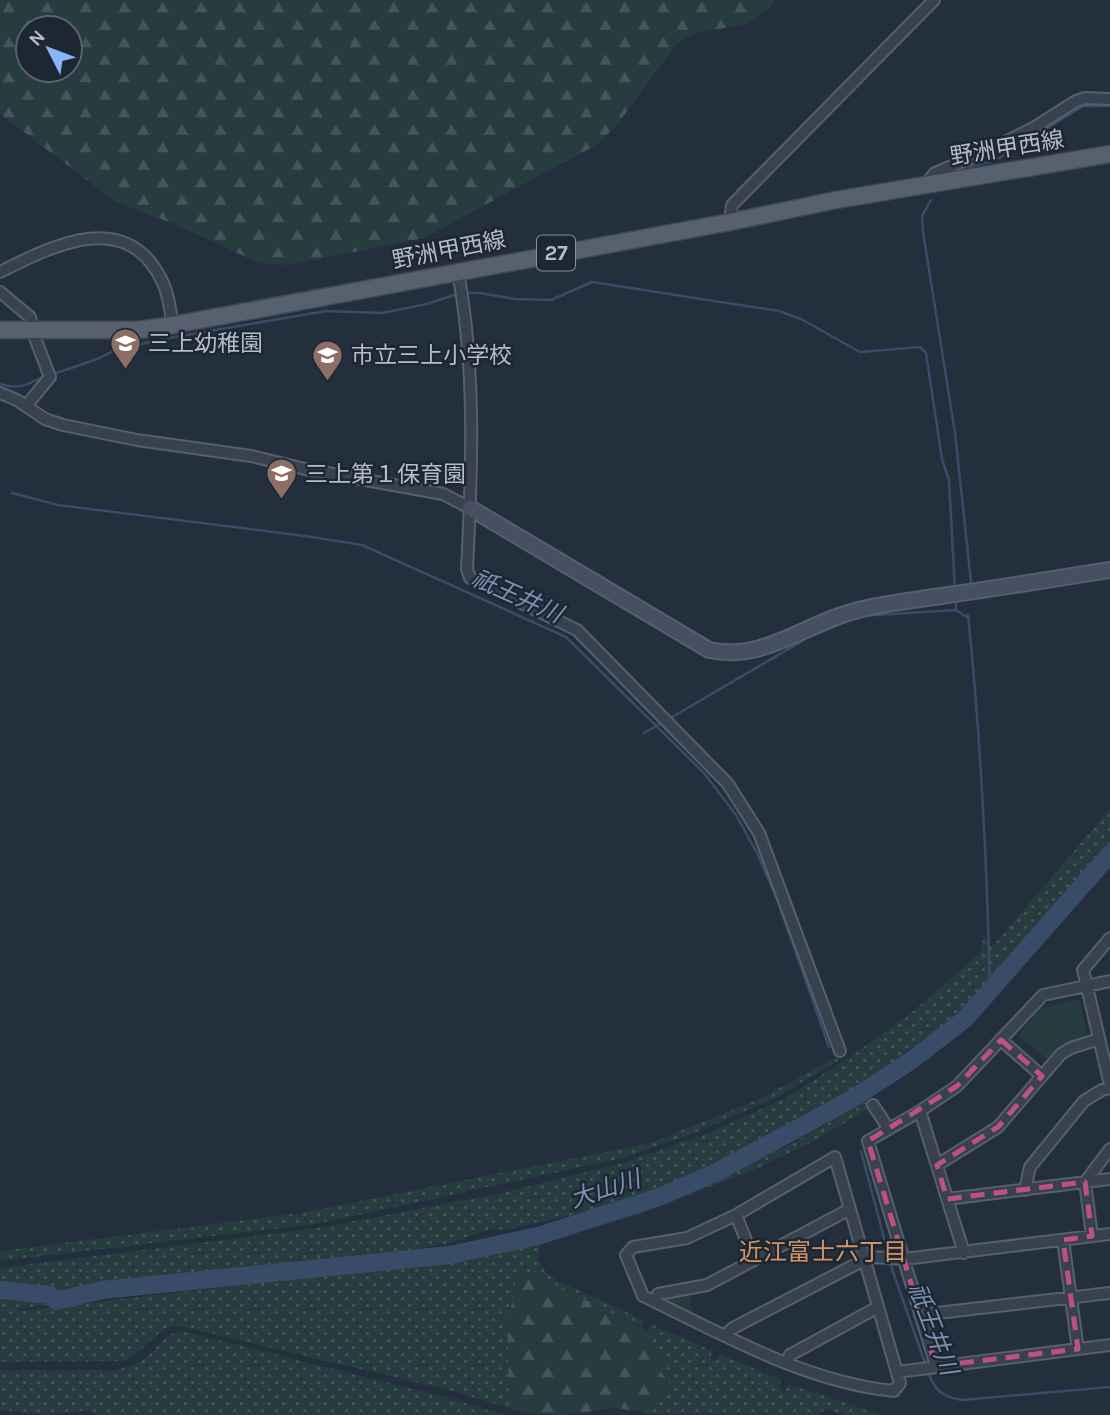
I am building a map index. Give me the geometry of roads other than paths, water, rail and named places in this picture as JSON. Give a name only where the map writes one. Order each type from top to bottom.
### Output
[{"type":"main road","name":"野洲甲西線","points":[[0,330],[138,330],[173,325],[836,200],[1110,154]]},
{"type":"street","points":[[730,222],[732,205],[934,0]]},
{"type":"street","points":[[926,184],[935,173],[990,150],[1035,127],[1076,101],[1085,98],[1110,99]]},
{"type":"street","points":[[0,272],[50,247],[72,240],[98,238],[119,241],[138,251],[154,266],[165,286],[173,325]]},
{"type":"street","points":[[458,272],[469,370],[470,508],[467,569],[470,578],[577,630],[728,783],[759,833],[840,1051]]},
{"type":"street","points":[[0,292],[30,317],[50,377],[26,406]]},
{"type":"street","points":[[0,393],[45,419],[63,425],[137,440],[251,456],[305,469],[443,494],[709,650],[723,653],[746,653],[789,639],[830,619],[874,607],[1110,570]]},
{"type":"street","points":[[1025,1189],[1030,1167],[1084,1101],[1110,1087],[1083,970],[1110,939]]},
{"type":"street","points":[[936,1366],[868,1141],[957,1086],[1043,995],[1110,981]]},
{"type":"street","points":[[937,1165],[999,1127],[1061,1055],[1071,1048],[1099,1039]]},
{"type":"street","points":[[1001,1040],[1042,1076]]},
{"type":"street","points":[[873,1105],[889,1129]]},
{"type":"street","points":[[920,1111],[964,1253]]},
{"type":"street","points":[[1092,1236],[1085,1182],[1110,1149]]},
{"type":"street","points":[[835,1157],[850,1209],[900,1383],[894,1391],[870,1388],[787,1362],[643,1296],[626,1255],[633,1247],[687,1238],[736,1215],[835,1157]]},
{"type":"street","points":[[947,1199],[1110,1179]]},
{"type":"street","points":[[654,1301],[658,1294],[707,1285],[850,1209]]},
{"type":"street","points":[[736,1215],[754,1260]]},
{"type":"street","points":[[725,1335],[733,1328],[870,1256],[904,1259],[1110,1234]]},
{"type":"street","points":[[1063,1240],[1078,1349]]},
{"type":"street","points":[[920,1315],[1110,1293]]},
{"type":"street","points":[[787,1362],[790,1355],[878,1307]]},
{"type":"street","points":[[897,1372],[1110,1345]]},
{"type":"waterway","points":[[969,167],[996,160],[1083,106],[1110,106]]},
{"type":"waterway","points":[[931,200],[922,216],[923,232],[955,433],[971,582]]},
{"type":"waterway","points":[[463,293],[551,300],[592,282],[779,311],[801,319],[860,352],[920,347],[926,353],[942,459],[949,480],[955,590]]},
{"type":"waterway","points":[[51,375],[115,350],[163,339],[326,311],[382,313],[427,304],[457,294]]},
{"type":"waterway","points":[[0,384],[23,386],[44,376]]},
{"type":"waterway","name":"祇王井川","points":[[12,493],[58,505],[362,545],[566,637],[704,773],[736,815],[758,855],[778,902],[829,1047]]},
{"type":"waterway","points":[[956,600],[956,610]]},
{"type":"waterway","points":[[667,720],[809,637],[860,616],[956,610],[968,618]]},
{"type":"waterway","points":[[968,615],[983,803],[990,991]]},
{"type":"waterway","name":"祇王井川","points":[[644,733],[662,723]]},
{"type":"waterway","name":"大山川","points":[[0,1290],[50,1295],[56,1301],[102,1290],[450,1255],[538,1236],[659,1197],[717,1172],[852,1099],[912,1060],[965,1019],[1110,854]]},
{"type":"waterway","name":"祇王井川","points":[[861,1151],[888,1253]]},
{"type":"waterway","name":"祇王井川","points":[[890,1263],[926,1366]]},
{"type":"waterway","name":"祇王井川","points":[[928,1372],[940,1392],[962,1400],[1110,1387]]},
{"type":"place","name":"三上幼稚園","points":[[125,370]]},
{"type":"place","name":"市立三上小学校","points":[[328,382]]},
{"type":"place","name":"三上第１保育園","points":[[282,501]]},
{"type":"district","name":"近江富士六丁目","points":[[823,1252]]}]
